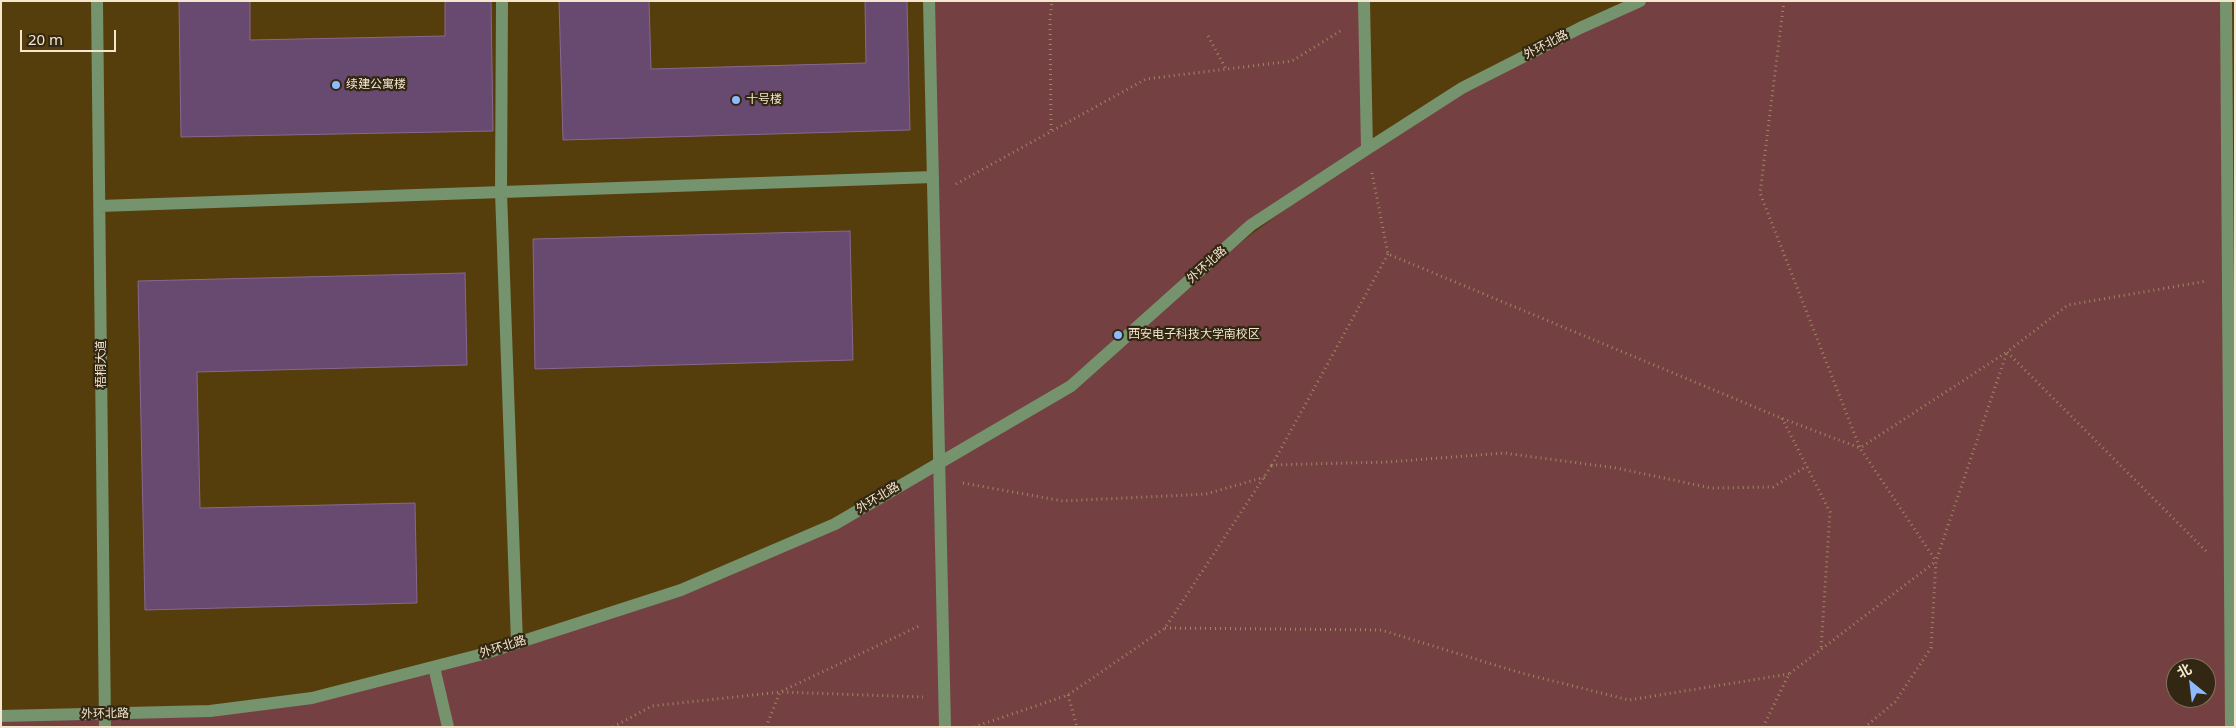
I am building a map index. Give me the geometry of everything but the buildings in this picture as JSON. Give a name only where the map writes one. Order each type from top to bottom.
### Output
[{"type":"lane","name":"梧桐大道","points":[[97,1],[105,721]]},
{"type":"lane","points":[[502,1],[501,192],[517,643]]},
{"type":"lane","points":[[929,1],[944,727]]},
{"type":"lane","points":[[1364,1],[1368,149]]},
{"type":"lane","name":"外环北路","points":[[1,716],[105,721],[210,711],[312,698],[434,667],[517,643],[681,590],[817,532],[835,524],[1070,386],[1252,225],[1462,88],[1580,28],[1640,1]]},
{"type":"lane","points":[[2226,1],[2231,727]]},
{"type":"lane","points":[[100,206],[933,177]]},
{"type":"lane","points":[[434,667],[448,727]]},
{"type":"path","points":[[1051,131],[1050,17],[1052,1]]},
{"type":"path","points":[[1784,1],[1760,194],[1860,448],[1936,561]]},
{"type":"path","points":[[933,196],[1146,79],[1292,61],[1365,16]]},
{"type":"path","points":[[1208,36],[1226,69]]},
{"type":"path","points":[[974,727],[1068,695],[1165,628],[1272,466],[1388,254],[1368,149]]},
{"type":"path","points":[[1388,254],[1781,418],[1860,448]]},
{"type":"path","points":[[1860,448],[2007,352],[2068,305],[2227,277]]},
{"type":"path","points":[[1864,727],[1895,702],[1931,648],[1936,561],[2007,352]]},
{"type":"path","points":[[2007,352],[2230,574]]},
{"type":"path","points":[[1781,418],[1830,512],[1821,649]]},
{"type":"path","points":[[1272,466],[1388,462],[1504,453],[1616,468],[1711,488],[1773,487],[1806,466]]},
{"type":"path","points":[[940,478],[1063,501],[1206,494],[1265,477]]},
{"type":"path","points":[[1763,727],[1789,674],[1936,561]]},
{"type":"path","points":[[766,727],[780,692],[942,615]]},
{"type":"path","points":[[1165,628],[1381,630],[1521,674],[1629,700],[1789,674]]},
{"type":"path","points":[[613,727],[652,706],[780,692],[944,698]]},
{"type":"path","points":[[1068,695],[1077,727]]},
{"type":"shaded area","name":"西安电子科技大学南校区","points":[[929,1],[1364,1],[1367,148],[1462,88],[1640,1],[2226,1],[2231,727],[1,727],[1,716],[105,715],[312,698],[681,590],[835,524],[940,461]],"holes":[[[1357,156],[1189,281],[1251,225]]]},
{"type":"place","name":"续建公寓楼","points":[[336,85]]},
{"type":"place","name":"十号楼","points":[[736,100]]},
{"type":"place","name":"西安电子科技大学南校区","points":[[1118,335]]}]
